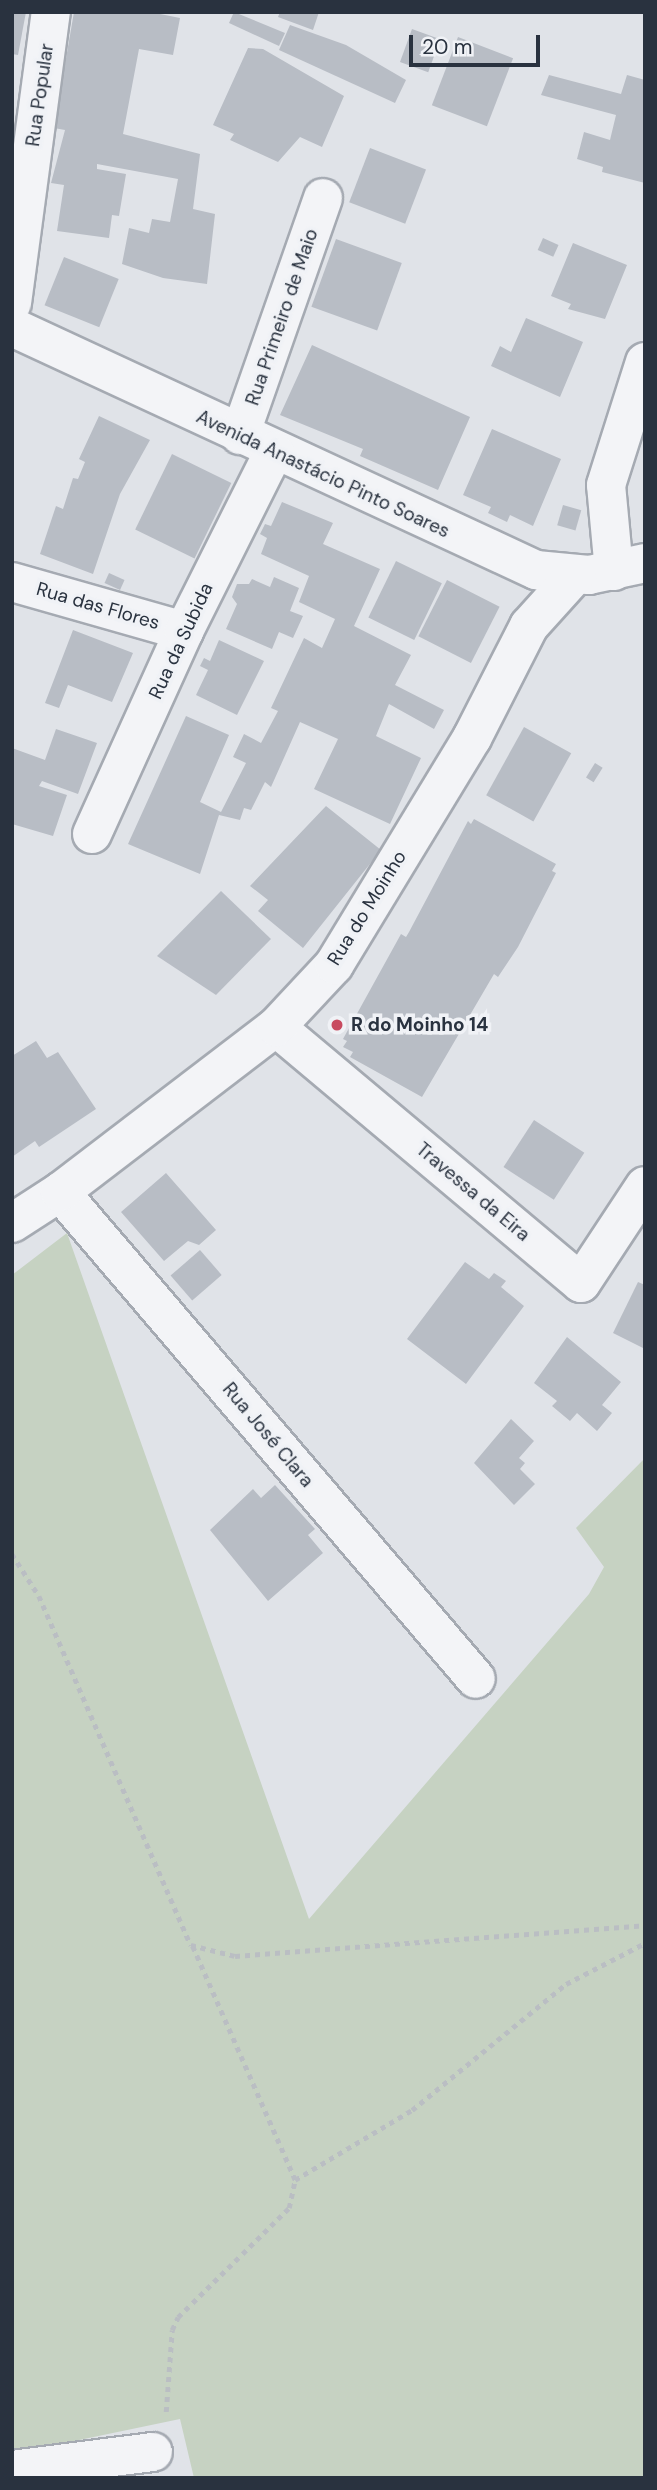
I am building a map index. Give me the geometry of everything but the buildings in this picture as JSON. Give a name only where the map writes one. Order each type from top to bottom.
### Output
[{"type":"street","name":"Rua Popular","points":[[12,303],[26,89],[51,12]]},
{"type":"street","name":"Rua Primeiro de Maio","points":[[257,443],[323,198]]},
{"type":"street","name":"Avenida Anastácio Pinto Soares","points":[[12,327],[257,443],[536,570],[576,574],[630,567]]},
{"type":"street","points":[[630,567],[606,485],[645,362]]},
{"type":"street","name":"Rua da Subida","points":[[92,834],[184,631],[257,443]]},
{"type":"street","name":"Rua do Moinho","points":[[12,1223],[60,1192],[276,1027],[334,965],[472,738],[529,626],[576,574]]},
{"type":"street","name":"Rua das Flores","points":[[12,582],[184,631]]},
{"type":"street","name":"Travessa da Eira","points":[[276,1027],[581,1283],[645,1186]]},
{"type":"street","name":"Rua José Clara","points":[[60,1192],[476,1679]]},
{"type":"street","points":[[12,2470],[153,2452]]},
{"type":"path","points":[[12,1554],[39,1595],[295,2180],[289,2208],[178,2317],[172,2330],[168,2405],[153,2452]]},
{"type":"path","points":[[191,1945],[235,1956],[645,1926]]},
{"type":"path","points":[[295,2180],[412,2110],[566,1984],[645,1943]]},
{"type":"green space","points":[[67,1233],[309,1919],[589,1594],[604,1567],[576,1528],[645,1458],[645,2478],[194,2478],[180,2419],[12,2454],[12,1275]]},
{"type":"place","name":"R do Moinho 14","points":[[337,1025]]}]
